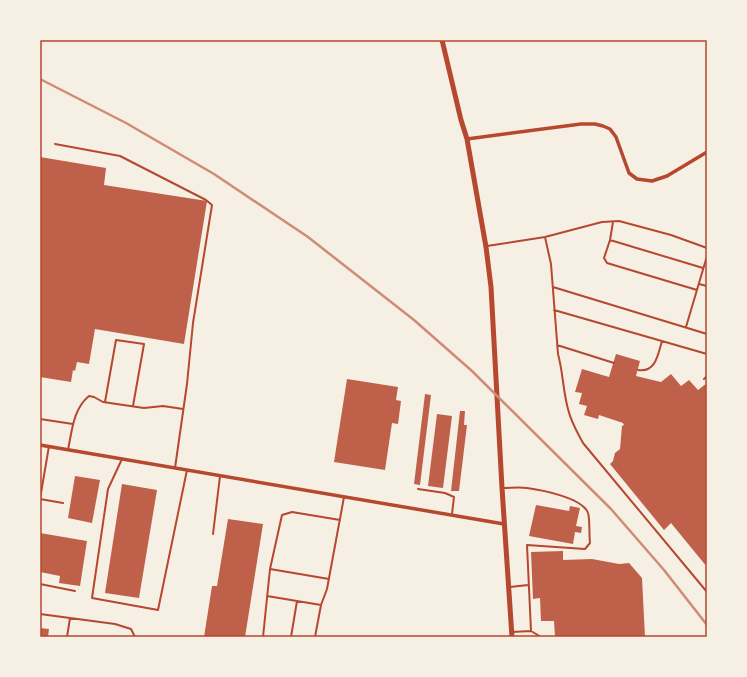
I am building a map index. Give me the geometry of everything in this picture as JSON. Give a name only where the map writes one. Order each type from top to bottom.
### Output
[{"type":"main road","points":[[442,40],[466,139],[486,247],[493,309],[511,635]]},
{"type":"street","points":[[466,139],[581,124],[599,125],[610,129],[616,138],[629,173],[637,179],[652,181],[666,176],[707,152]]},
{"type":"street","points":[[40,445],[504,524]]},
{"type":"lane","points":[[55,144],[120,156],[206,200],[212,205],[193,323],[175,468]]},
{"type":"lane","points":[[486,247],[545,237],[602,222],[619,221],[671,235],[707,248]]},
{"type":"lane","points":[[613,222],[610,240],[604,258],[607,263],[697,290]]},
{"type":"lane","points":[[545,237],[551,264],[557,345],[568,409],[573,426],[583,443],[707,592]]},
{"type":"lane","points":[[610,240],[703,268]]},
{"type":"lane","points":[[686,327],[707,256]]},
{"type":"lane","points":[[699,284],[707,286]]},
{"type":"lane","points":[[552,287],[707,334]]},
{"type":"lane","points":[[554,310],[707,354]]},
{"type":"lane","points":[[105,402],[116,340],[144,344],[132,406]]},
{"type":"lane","points":[[638,370],[648,369],[655,364],[662,341]]},
{"type":"lane","points":[[557,345],[614,363]]},
{"type":"lane","points":[[704,379],[707,376]]},
{"type":"lane","points":[[68,450],[77,410],[89,396],[105,402],[144,408],[162,406],[183,409]]},
{"type":"lane","points":[[40,419],[73,424]]},
{"type":"lane","points":[[49,446],[40,499],[64,503]]},
{"type":"lane","points":[[122,459],[108,489],[92,598],[158,610],[187,470]]},
{"type":"lane","points":[[213,534],[220,476]]},
{"type":"lane","points":[[502,488],[526,488],[552,493],[579,503],[585,507],[588,514],[590,543],[585,549],[527,545],[531,631]]},
{"type":"lane","points":[[418,489],[445,493],[454,497],[452,516]]},
{"type":"lane","points":[[315,637],[321,605],[327,589],[344,497]]},
{"type":"lane","points":[[263,637],[270,569],[282,515],[292,512],[340,520]]},
{"type":"lane","points":[[270,569],[329,579]]},
{"type":"lane","points":[[40,584],[75,591]]},
{"type":"lane","points":[[508,587],[528,585]]},
{"type":"lane","points":[[267,596],[321,605]]},
{"type":"lane","points":[[291,637],[297,601]]},
{"type":"lane","points":[[40,614],[115,624],[131,629],[135,637]]},
{"type":"lane","points":[[67,637],[70,618]]},
{"type":"lane","points":[[511,635],[531,631],[541,637]]},
{"type":"building","points":[[40,157],[106,168],[104,185],[207,201],[184,344],[95,329],[89,364],[77,362],[75,371],[73,370],[71,382],[40,377]]},
{"type":"building","points":[[616,354],[640,361],[636,376],[661,382],[671,374],[681,386],[689,380],[698,390],[707,383],[707,567],[671,523],[664,530],[610,464],[613,461],[615,453],[620,449],[622,426],[624,425],[623,423],[599,415],[598,419],[584,415],[587,406],[579,404],[582,393],[575,392],[582,369],[609,377]]},
{"type":"building","points":[[347,379],[398,387],[396,400],[401,401],[398,424],[392,423],[385,470],[334,462]]},
{"type":"building","points":[[425,394],[431,395],[420,485],[414,484]]},
{"type":"building","points":[[460,411],[465,411],[464,425],[467,425],[459,491],[451,491]]},
{"type":"building","points":[[437,414],[452,416],[443,488],[428,486]]},
{"type":"building","points":[[75,476],[100,480],[92,523],[68,518]]},
{"type":"building","points":[[122,484],[157,490],[139,598],[105,593]]},
{"type":"building","points":[[536,505],[569,511],[570,506],[580,508],[576,526],[582,527],[581,533],[575,532],[573,544],[529,536]]},
{"type":"building","points":[[228,519],[263,524],[245,637],[204,637],[212,586],[217,586]]},
{"type":"building","points":[[40,533],[87,541],[80,586],[59,583],[60,576],[40,572]]},
{"type":"building","points":[[563,551],[563,560],[592,559],[619,564],[629,563],[642,578],[645,637],[555,637],[554,621],[541,621],[540,598],[533,599],[531,552]]},
{"type":"building","points":[[40,628],[49,629],[48,637],[40,637]]},
{"type":"railway","points":[[40,79],[126,123],[214,174],[308,237],[414,320],[472,371],[611,509],[664,570],[707,625]]}]
